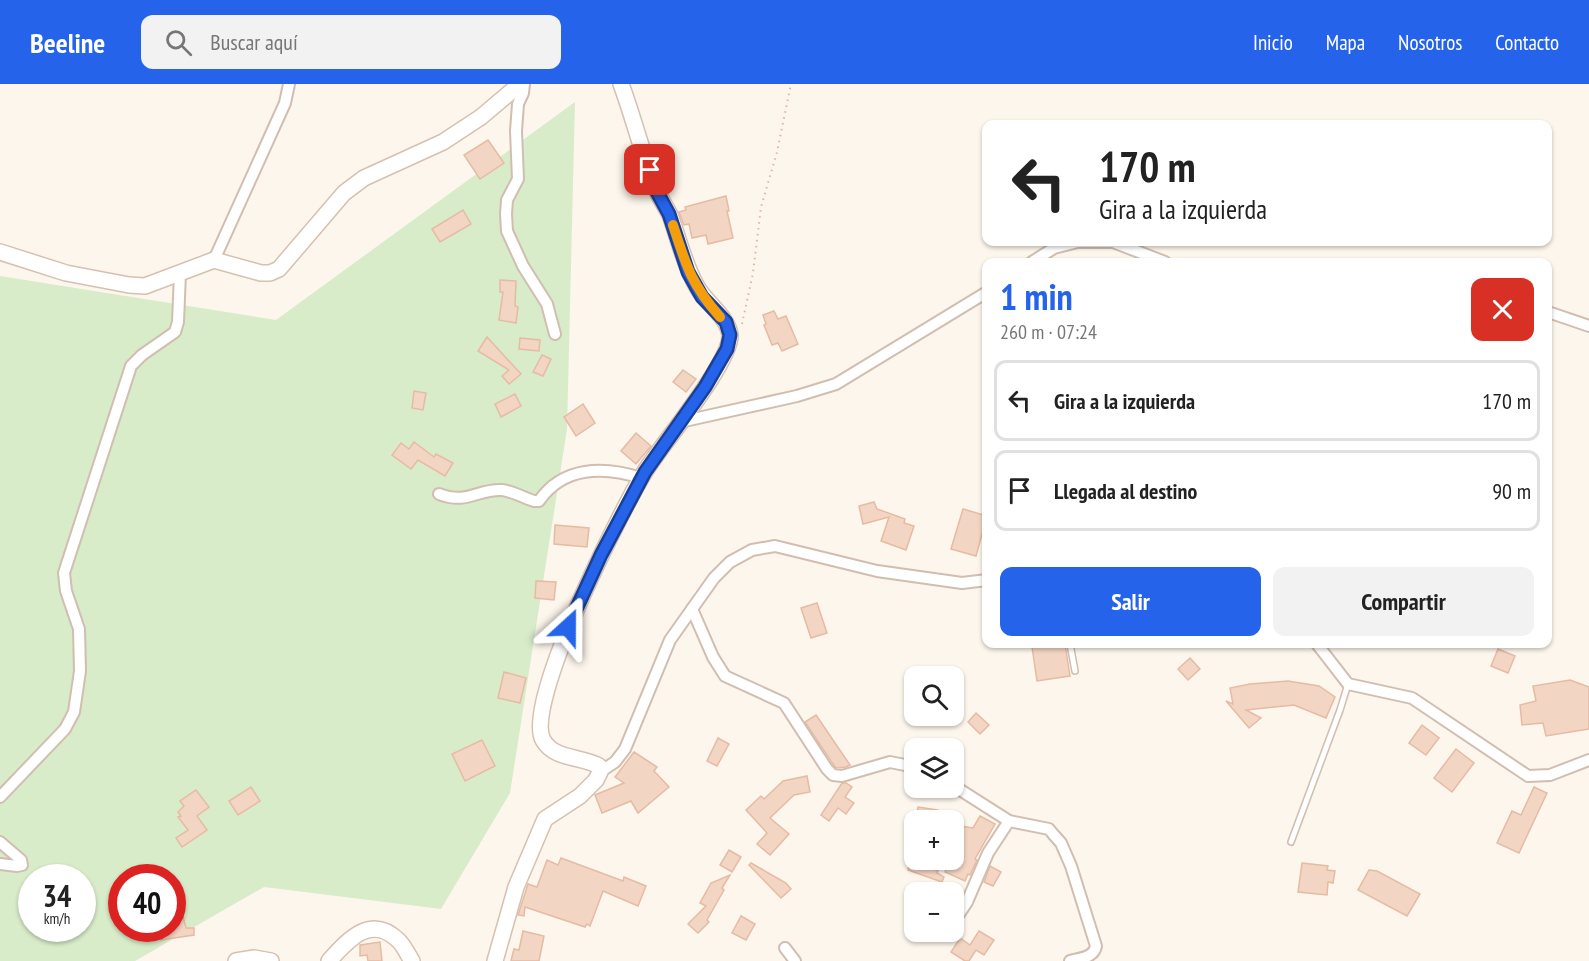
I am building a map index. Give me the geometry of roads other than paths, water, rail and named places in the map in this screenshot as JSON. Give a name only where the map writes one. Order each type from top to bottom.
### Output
[{"type":"street","points":[[214,260],[285,103],[289,84]]},
{"type":"street","points":[[0,252],[66,273],[129,285],[145,286],[214,260],[261,273],[270,273],[279,269],[344,193],[364,178],[443,142],[481,117],[522,84]]},
{"type":"street","points":[[522,84],[523,93],[518,104],[516,130],[518,179],[507,200],[507,231],[523,266],[547,304],[555,334]]},
{"type":"street","points":[[600,772],[599,766],[592,762],[564,756],[548,747],[542,739],[540,728],[544,702],[560,645],[601,555],[641,478],[705,387],[727,349],[730,335],[726,322],[702,297],[688,272],[669,214],[657,192],[621,84]]},
{"type":"street","points":[[1038,258],[1054,248],[1062,246]]},
{"type":"street","points":[[1124,246],[1155,258]]},
{"type":"street","points":[[0,797],[65,729],[74,712],[80,671],[79,629],[66,591],[64,573],[131,366],[141,355],[175,332],[178,322],[180,273]]},
{"type":"street","points":[[680,422],[796,396],[836,384],[982,294]]},
{"type":"street","points":[[1552,313],[1589,326]]},
{"type":"street","points":[[439,494],[461,499],[502,490],[539,501],[554,483],[588,471],[612,471],[641,478]]},
{"type":"street","points":[[495,961],[516,887],[545,819],[580,796],[596,780],[600,772],[615,762],[625,749],[670,640],[714,578],[730,562],[752,550],[775,546],[877,571],[962,583],[982,582]]},
{"type":"street","points":[[692,609],[713,657],[725,676],[784,703],[833,775],[842,776],[890,762],[904,765]]},
{"type":"street","points":[[1320,648],[1348,684],[1412,698],[1528,776],[1550,775],[1589,760]]},
{"type":"street","points":[[964,792],[1009,821],[1049,829],[1061,843],[1071,866],[1096,946],[1094,953],[1070,961]]},
{"type":"street","points":[[964,906],[988,853],[1009,821]]},
{"type":"street","points":[[0,842],[21,860],[22,864],[17,867],[0,864]]},
{"type":"street","points":[[329,961],[349,938],[365,930],[376,929],[388,933],[399,941],[412,961]]},
{"type":"street","points":[[784,948],[795,961]]},
{"type":"street","points":[[236,961],[254,958],[272,961]]},
{"type":"lane","points":[[1071,648],[1075,671]]},
{"type":"lane","points":[[1291,842],[1348,684]]}]
